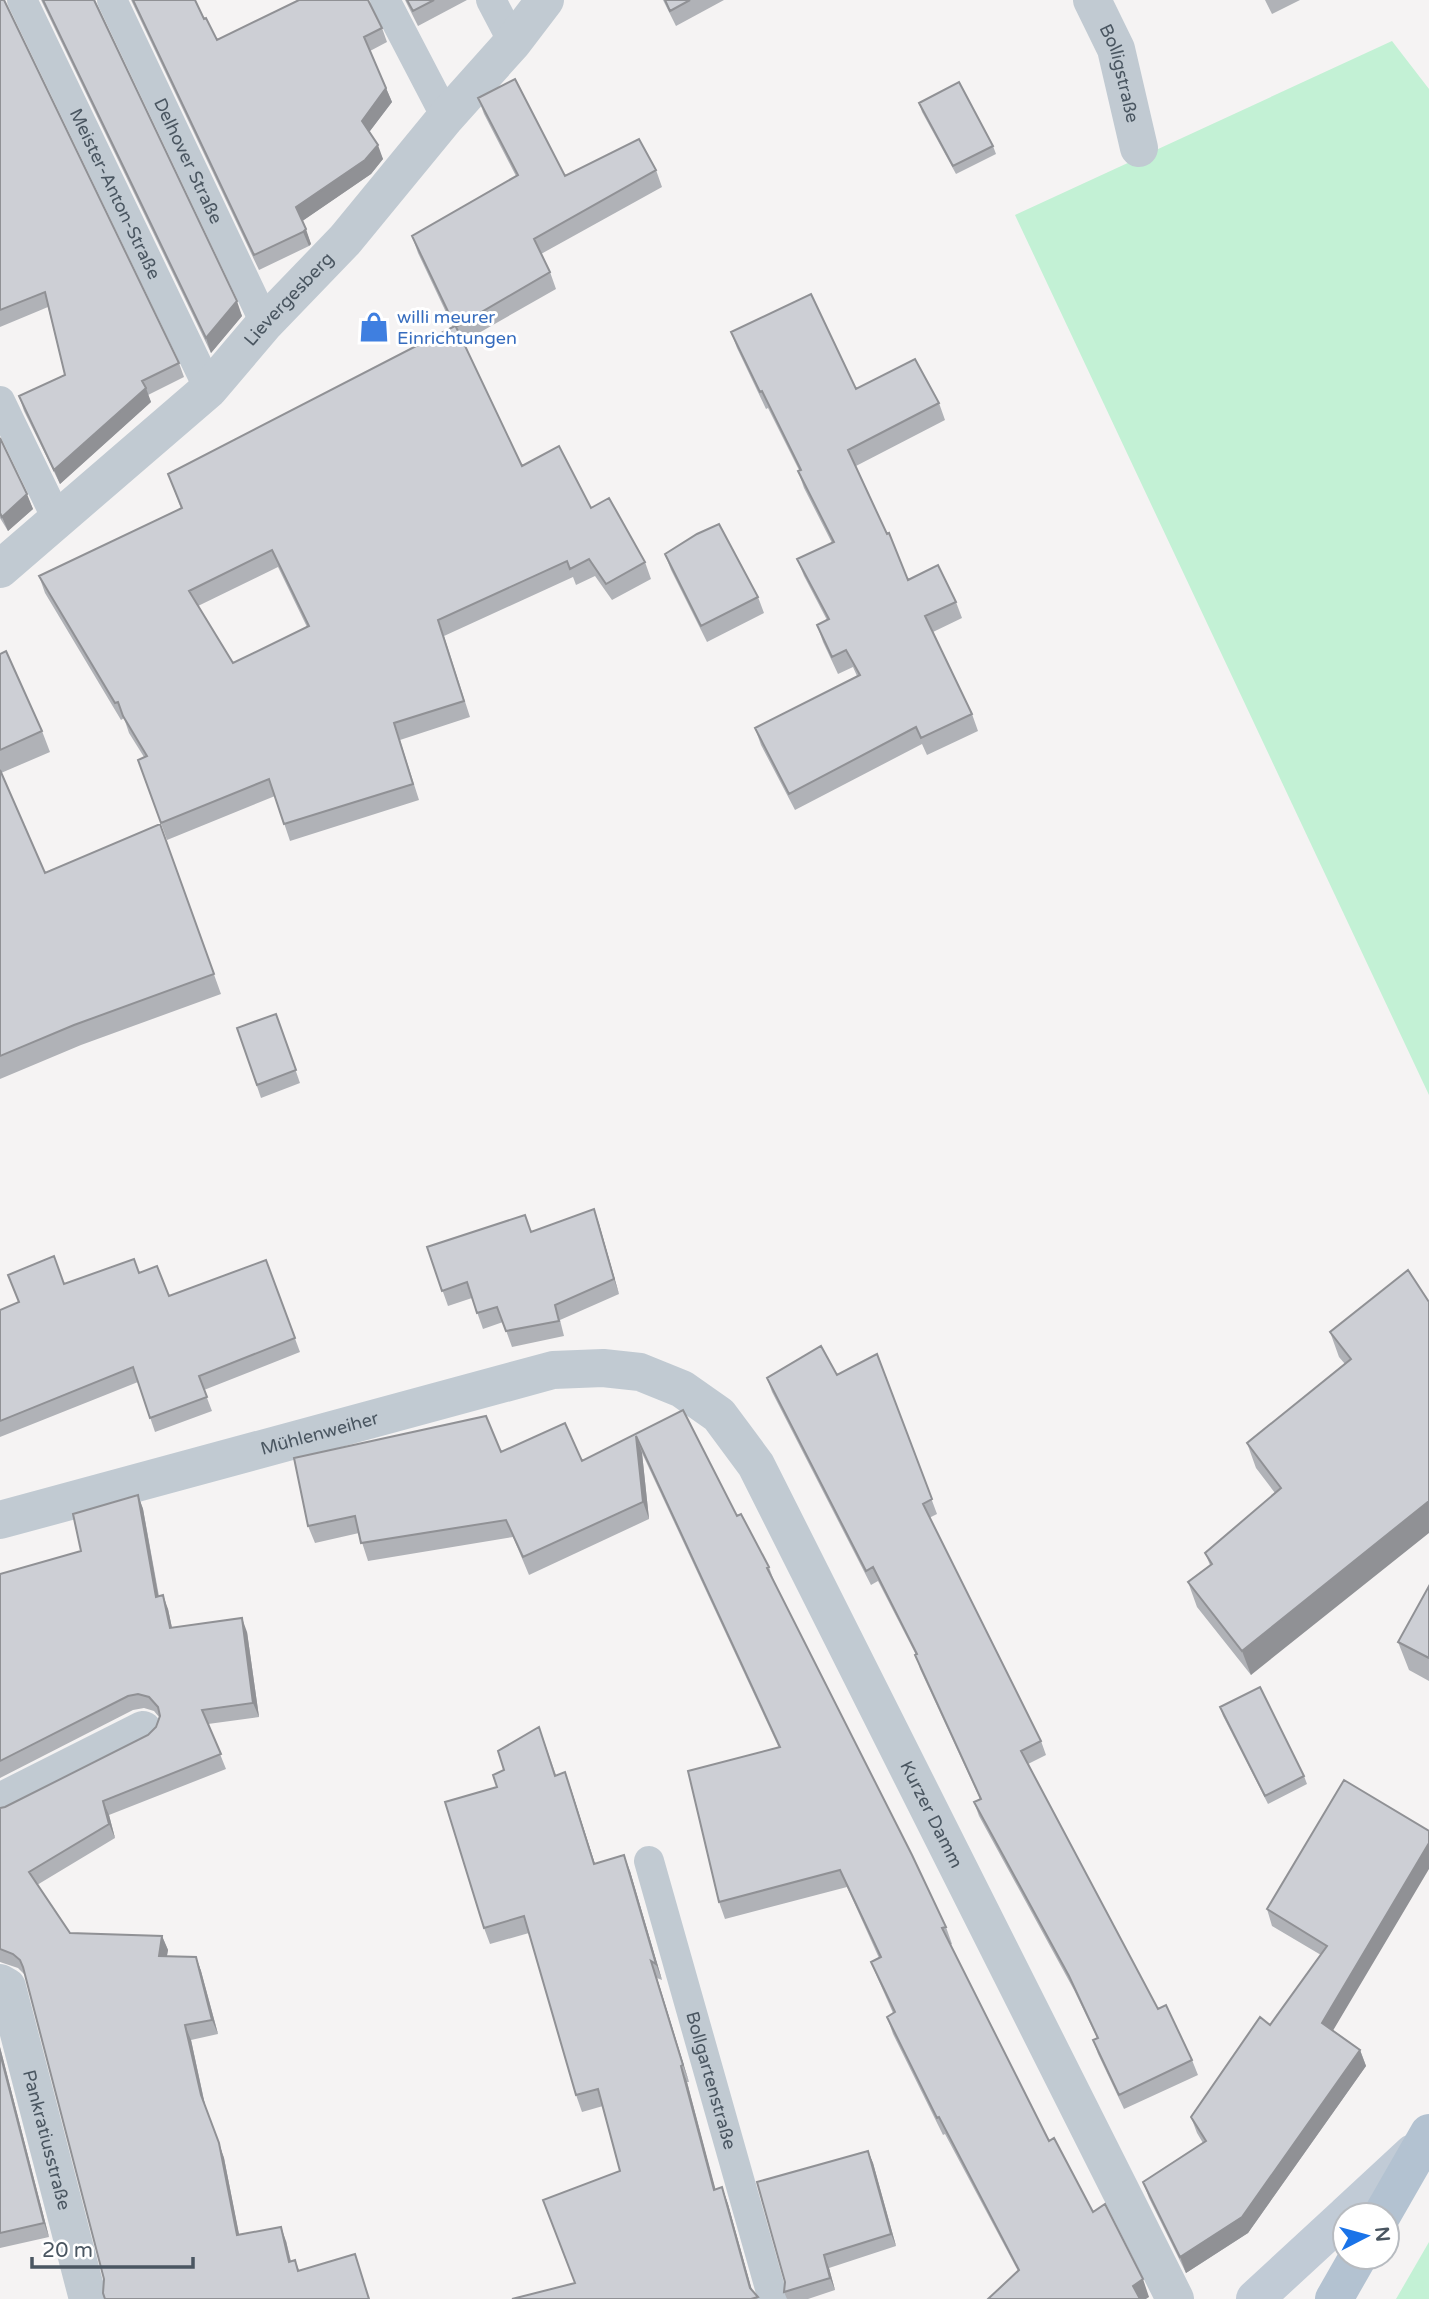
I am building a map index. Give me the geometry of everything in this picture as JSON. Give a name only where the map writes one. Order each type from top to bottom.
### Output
[{"type":"main road","points":[[1390,2201],[1426,2139]]},
{"type":"main road","points":[[1362,2201],[1426,2139]]},
{"type":"main road","points":[[1255,2299],[1331,2230]]},
{"type":"main road","points":[[1334,2299],[1350,2271]]},
{"type":"street","name":"Lievergesberg","points":[[0,569],[209,389],[265,323],[345,240],[446,117],[513,42],[545,0]]},
{"type":"street","name":"Bolligstraße","points":[[1092,0],[1116,50],[1139,148]]},
{"type":"street","name":"Mühlenweiher","points":[[0,1520],[553,1370],[603,1368],[640,1372]]},
{"type":"street","name":"Kurzer Damm","points":[[640,1372],[682,1389],[719,1415],[756,1465],[1175,2299]]},
{"type":"street","points":[[0,1802],[143,1730]]},
{"type":"street","name":"Pankratiusstraße","points":[[0,1983],[7,1987],[88,2299]]},
{"type":"lane","name":"Meister-Anton-Straße","points":[[22,0],[209,389]]},
{"type":"lane","name":"Delhover Straße","points":[[112,0],[265,323]]},
{"type":"lane","points":[[385,0],[446,117]]},
{"type":"lane","points":[[491,0],[513,42]]},
{"type":"lane","points":[[0,401],[58,521]]},
{"type":"lane","name":"Bollgartenstraße","points":[[649,1861],[773,2299]]},
{"type":"green space","points":[[1392,41],[1429,89],[1429,1095],[1015,215]]},
{"type":"green space","points":[[1429,2242],[1429,2299],[1396,2299]]},
{"type":"building","points":[[0,0],[4,0],[179,363],[142,381],[146,388],[54,470],[19,396],[65,375],[45,292],[0,310]]},
{"type":"building","points":[[43,0],[94,0],[237,301],[206,338]]},
{"type":"building","points":[[133,0],[195,0],[217,40],[299,0],[368,0],[382,28],[364,37],[386,88],[362,121],[378,145],[365,160],[296,207],[306,229],[303,232],[254,255]]},
{"type":"building","points":[[407,0],[434,0],[413,11]]},
{"type":"building","points":[[665,0],[690,0],[670,11]]},
{"type":"building","points":[[515,79],[565,176],[639,139],[656,170],[534,239],[550,272],[456,327],[522,466],[559,446],[591,508],[609,498],[645,562],[606,584],[589,559],[570,569],[567,561],[438,620],[464,701],[394,723],[413,784],[284,824],[269,779],[161,823],[138,760],[147,756],[123,716],[118,702],[115,703],[39,576],[182,508],[168,474],[455,326],[412,236],[518,175],[478,98]],"holes":[[[272,550],[309,626],[233,663],[189,591]]]},
{"type":"building","points":[[959,82],[993,146],[953,166],[919,103]]},
{"type":"building","points":[[811,294],[856,389],[915,359],[939,403],[848,450],[887,534],[889,533],[908,580],[938,565],[956,602],[925,616],[972,714],[921,738],[916,727],[789,794],[755,728],[860,675],[846,650],[832,657],[817,625],[829,619],[797,559],[834,542],[731,332]]},
{"type":"building","points":[[0,438],[27,494],[2,517],[0,513]]},
{"type":"building","points":[[719,524],[758,597],[701,626],[665,554]]},
{"type":"building","points":[[6,651],[42,731],[0,750],[0,654]]},
{"type":"building","points":[[0,770],[45,873],[160,824],[214,974],[74,1025],[0,1056]]},
{"type":"building","points":[[276,1014],[296,1070],[257,1085],[237,1028]]},
{"type":"building","points":[[594,1209],[614,1279],[555,1305],[559,1321],[506,1331],[497,1307],[477,1313],[467,1282],[442,1291],[427,1247],[525,1215],[531,1232]]},
{"type":"building","points":[[54,1256],[64,1284],[134,1259],[139,1273],[157,1266],[169,1296],[266,1260],[295,1338],[199,1376],[207,1397],[150,1418],[133,1367],[0,1421],[0,1310],[19,1302],[8,1275]]},
{"type":"building","points":[[1408,1270],[1429,1302],[1429,1501],[1242,1651],[1188,1582],[1212,1564],[1205,1553],[1281,1488],[1247,1443],[1351,1359],[1330,1332]]},
{"type":"building","points":[[821,1346],[837,1375],[877,1354],[932,1499],[923,1504],[1041,1741],[1021,1751],[1158,2009],[1166,2005],[1192,2060],[1119,2095],[1093,2040],[1098,2038],[1069,1976],[974,1802],[981,1799],[915,1655],[917,1654],[873,1567],[866,1571],[767,1378]]},
{"type":"building","points":[[683,1410],[737,1516],[741,1514],[769,1567],[767,1568],[912,1855],[946,1927],[942,1928],[1049,2141],[1054,2138],[1093,2212],[1105,2204],[1143,2279],[1133,2286],[1140,2299],[988,2299],[1019,2270],[939,2117],[937,2118],[887,2017],[895,2012],[871,1962],[881,1957],[840,1870],[719,1902],[688,1771],[780,1747],[636,1436],[643,1502],[523,1557],[506,1520],[361,1543],[355,1516],[308,1526],[294,1458],[486,1416],[501,1452],[565,1423],[582,1461]]},
{"type":"building","points":[[138,1495],[156,1597],[163,1595],[170,1628],[242,1618],[253,1703],[202,1710],[221,1754],[103,1801],[109,1824],[29,1872],[70,1933],[162,1936],[159,1956],[196,1957],[212,2020],[185,2025],[201,2095],[219,2143],[237,2235],[281,2227],[289,2262],[295,2260],[298,2271],[355,2254],[369,2299],[105,2299],[104,2279],[23,1967],[13,1954],[0,1949],[0,1808],[148,1735],[156,1727],[160,1716],[158,1707],[149,1697],[138,1694],[128,1696],[0,1761],[0,1574],[81,1551],[73,1514]]},
{"type":"building","points":[[1429,1586],[1429,1658],[1398,1642]]},
{"type":"building","points":[[1260,1687],[1304,1776],[1265,1796],[1220,1707]]},
{"type":"building","points":[[539,1727],[555,1776],[565,1772],[594,1864],[624,1855],[656,1964],[651,1961],[683,2065],[681,2066],[714,2190],[722,2187],[750,2288],[758,2297],[512,2299],[575,2283],[543,2200],[620,2171],[598,2089],[576,2095],[524,1916],[484,1928],[445,1802],[497,1787],[493,1775],[504,1770],[498,1751]]},
{"type":"building","points":[[1344,1780],[1429,1831],[1429,1843],[1322,2023],[1360,2050],[1242,2217],[1180,2257],[1143,2182],[1206,2141],[1191,2117],[1260,2017],[1270,2025],[1327,1946],[1267,1909]]},
{"type":"building","points":[[0,2053],[44,2223],[0,2233]]},
{"type":"building","points":[[868,2151],[891,2234],[824,2255],[830,2278],[784,2292],[785,2282],[757,2182]]},
{"type":"place","name":"willi meurer Einrichtungen","points":[[374,327]]}]
